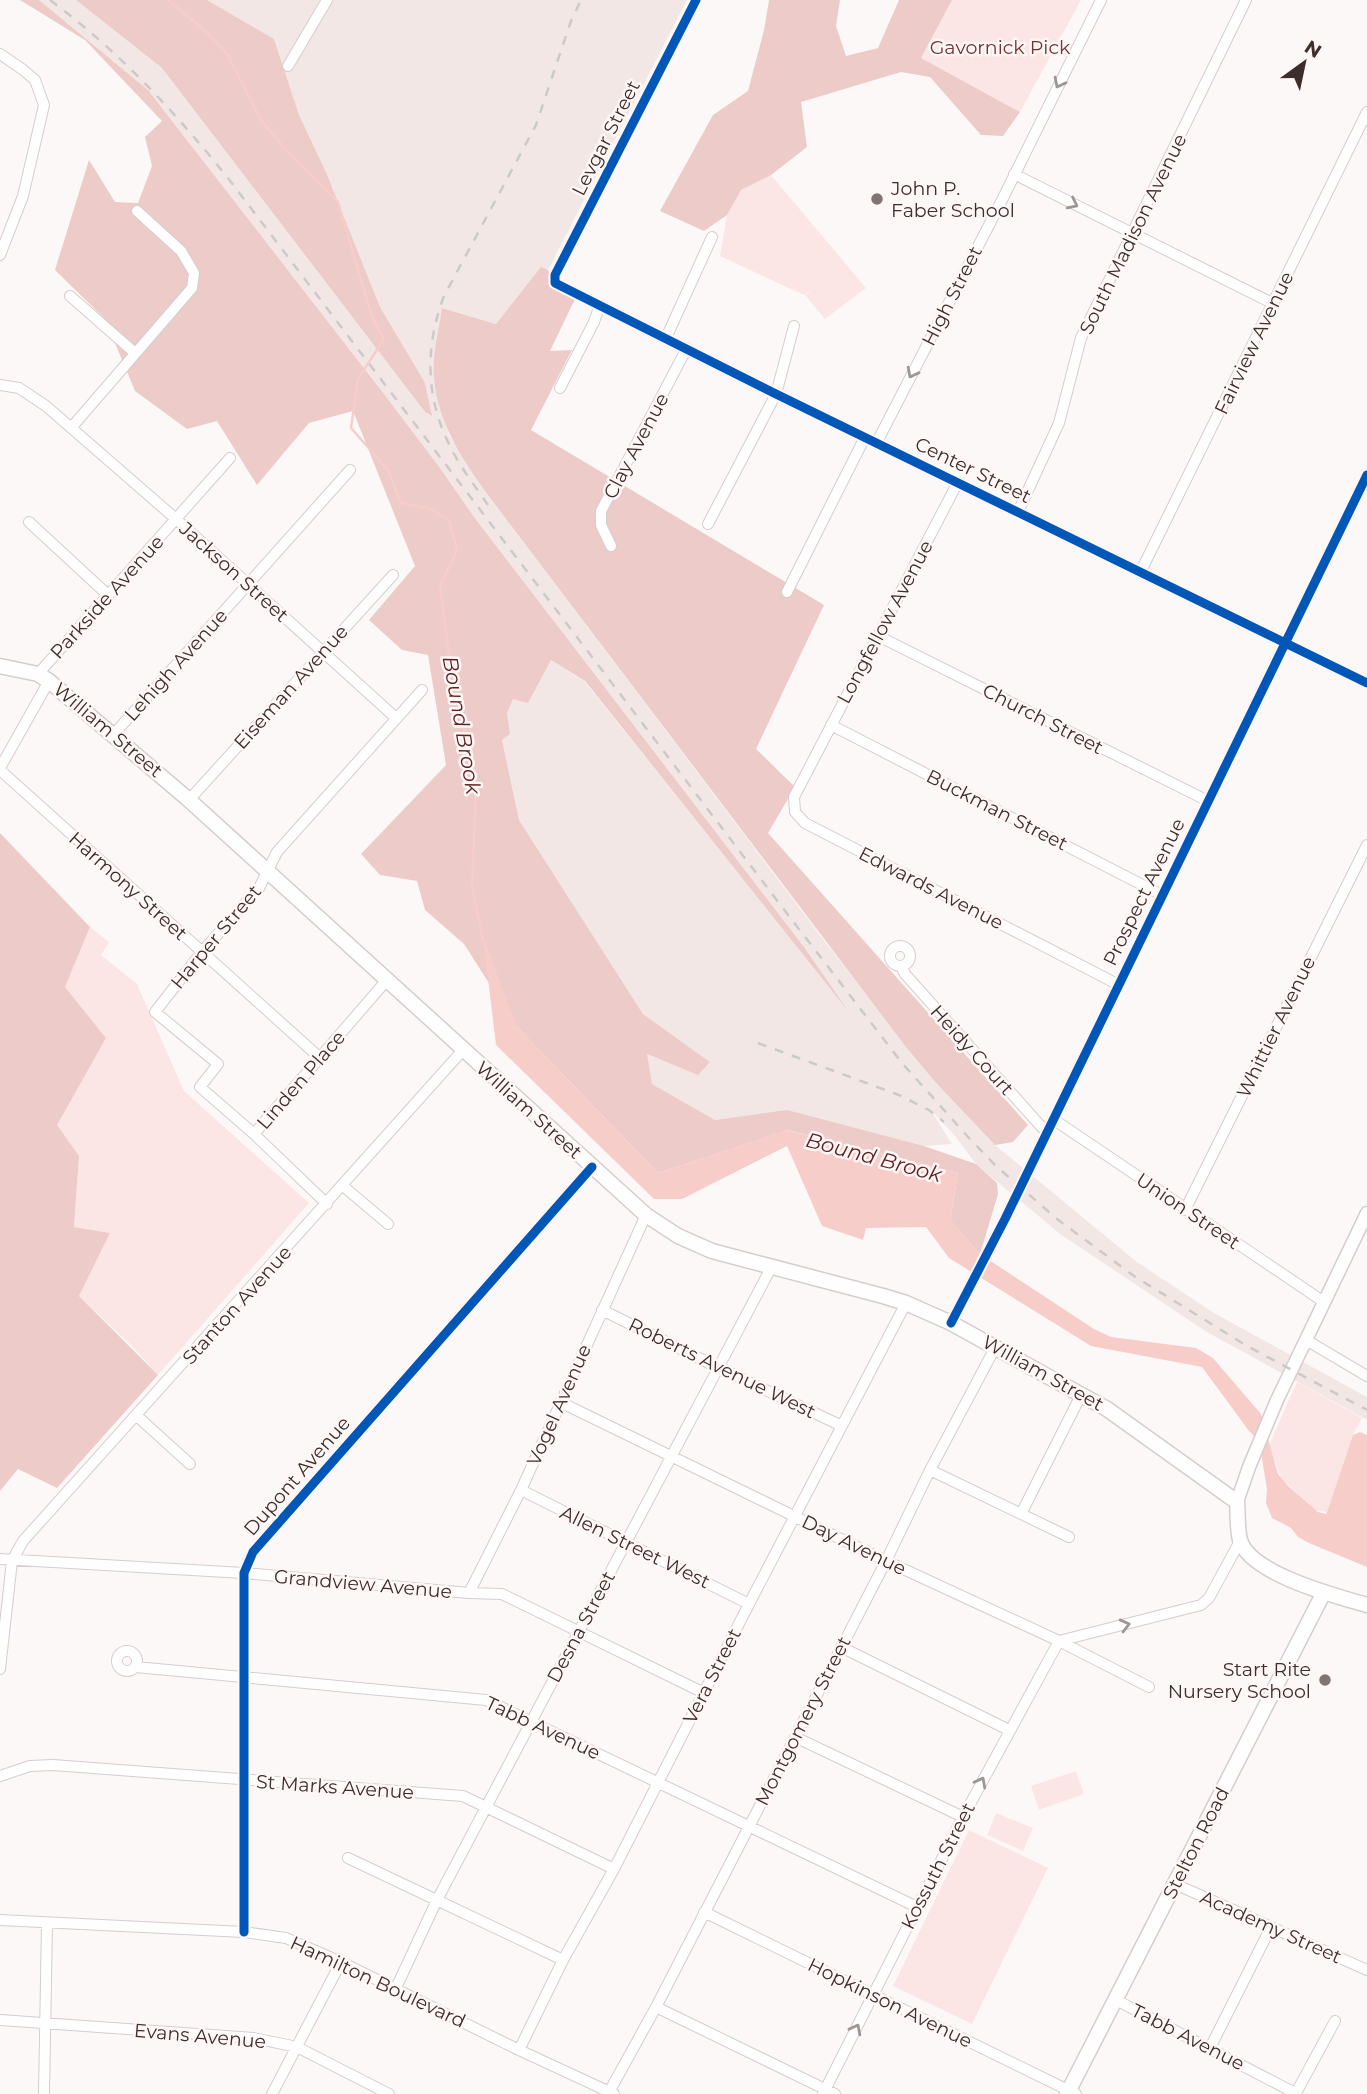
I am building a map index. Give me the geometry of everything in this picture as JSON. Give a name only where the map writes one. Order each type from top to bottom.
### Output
[{"type":"main road","name":"William Street","points":[[0,666],[44,677],[114,734],[646,1215],[678,1236],[712,1251],[906,1303],[951,1322],[1107,1409],[1237,1502]]},
{"type":"main road","points":[[1237,1502],[1240,1541],[1249,1555],[1287,1578],[1367,1605]]},
{"type":"main road","name":"Stelton Road","points":[[1071,2093],[1324,1592]]},
{"type":"street","points":[[288,66],[327,0]]},
{"type":"street","name":"Levgar Street","points":[[565,288],[555,283],[555,275],[696,0]]},
{"type":"street","name":"High Street","points":[[877,442],[1101,0]]},
{"type":"street","name":"South Madison Avenue","points":[[1018,512],[1059,423],[1081,338],[1246,0]]},
{"type":"street","points":[[0,54],[35,80],[44,104],[23,195],[0,254]]},
{"type":"street","name":"Fairview Avenue","points":[[1140,573],[1367,112]]},
{"type":"street","points":[[1014,174],[1274,304]]},
{"type":"street","points":[[71,428],[192,288],[194,274],[181,251],[137,211]]},
{"type":"street","points":[[666,338],[712,237]]},
{"type":"street","name":"Center Street","points":[[565,288],[1367,683]]},
{"type":"street","points":[[70,296],[135,353]]},
{"type":"street","points":[[560,388],[600,305]]},
{"type":"street","points":[[708,524],[776,394],[794,326]]},
{"type":"street","name":"Clay Avenue","points":[[611,546],[601,525],[601,511],[687,348]]},
{"type":"street","name":"Jackson Street","points":[[0,385],[19,388],[46,406],[176,519],[396,719]]},
{"type":"street","points":[[788,592],[866,436]]},
{"type":"street","name":"Parkside Avenue","points":[[0,769],[44,677],[108,595],[230,458]]},
{"type":"street","name":"Lehigh Avenue","points":[[114,734],[350,470]]},
{"type":"street","name":"Prospect Avenue","points":[[951,1322],[1119,985],[1367,475]]},
{"type":"street","name":"Longfellow Avenue","points":[[812,762],[958,482]]},
{"type":"street","points":[[29,522],[108,595]]},
{"type":"street","name":"Eiseman Avenue","points":[[190,800],[393,575]]},
{"type":"street","name":"Church Street","points":[[878,636],[1208,801]]},
{"type":"street","name":"Harper Street","points":[[254,1133],[200,1087],[218,1065],[155,1012],[201,953],[259,888],[277,852],[422,690]]},
{"type":"street","name":"Buckman Street","points":[[831,725],[1162,895]]},
{"type":"street","name":"Edwards Avenue","points":[[812,762],[794,797],[795,812],[805,823],[1119,985]]},
{"type":"street","name":"Harmony Street","points":[[0,769],[319,1057]]},
{"type":"street","name":"Whittier Avenue","points":[[1185,1210],[1367,845]]},
{"type":"street","points":[[1356,868],[1367,873]]},
{"type":"street","name":"Heidy Court","points":[[901,966],[905,974],[1046,1132]]},
{"type":"street","name":"Linden Place","points":[[327,1204],[254,1133],[386,981]]},
{"type":"street","name":"Stanton Avenue","points":[[12,1561],[23,1541],[463,1051]]},
{"type":"street","name":"Union Street","points":[[1053,1119],[1324,1303]]},
{"type":"street","name":"Dupont Avenue","points":[[244,1932],[244,1573],[253,1552],[592,1167]]},
{"type":"street","points":[[343,1186],[388,1224]]},
{"type":"street","points":[[1237,1502],[1272,1411],[1367,1213]]},
{"type":"street","name":"Vogel Avenue","points":[[469,1593],[521,1490],[646,1215]]},
{"type":"street","name":"Desna Street","points":[[396,1988],[437,1900],[771,1268]]},
{"type":"street","name":"Vera Street","points":[[519,2050],[563,1960],[614,1869],[906,1303]]},
{"type":"street","name":"Roberts Avenue West","points":[[602,1310],[842,1426]]},
{"type":"street","points":[[1306,1340],[1367,1376]]},
{"type":"street","name":"Montgomery Street","points":[[611,2093],[996,1346]]},
{"type":"street","points":[[1021,1514],[1082,1394]]},
{"type":"street","name":"Day Avenue","points":[[560,1402],[1149,1687]]},
{"type":"street","points":[[137,1416],[190,1464]]},
{"type":"street","points":[[930,1471],[1069,1537]]},
{"type":"street","name":"Allen Street West","points":[[521,1490],[750,1604]]},
{"type":"street","points":[[1059,1642],[1201,1605],[1209,1598],[1240,1541]]},
{"type":"street","name":"Grandview Avenue","points":[[0,1559],[244,1573],[502,1594],[704,1693]]},
{"type":"street","points":[[0,1669],[12,1561]]},
{"type":"street","name":"Kossuth Street","points":[[828,2093],[873,1995],[963,1817],[1059,1642]]},
{"type":"street","points":[[841,1647],[1009,1730]]},
{"type":"street","name":"Tabb Avenue","points":[[136,1667],[486,1700],[917,1907]]},
{"type":"street","points":[[795,1737],[963,1817]]},
{"type":"street","name":"St Marks Avenue","points":[[0,1776],[30,1766],[53,1765],[463,1797],[487,1806],[614,1869]]},
{"type":"street","points":[[348,1858],[563,1960]]},
{"type":"street","name":"Academy Street","points":[[1175,1884],[1367,1970]]},
{"type":"street","name":"Hopkinson Avenue","points":[[705,1913],[1071,2093]]},
{"type":"street","name":"Hamilton Boulevard","points":[[0,1920],[244,1932],[286,1938],[396,1988],[611,2093]]},
{"type":"street","points":[[44,2094],[47,1923]]},
{"type":"street","points":[[1210,2048],[1271,1927]]},
{"type":"street","points":[[272,2094],[341,1962]]},
{"type":"street","name":"Tabb Avenue","points":[[1116,2000],[1297,2094]]},
{"type":"street","points":[[656,2007],[828,2093]]},
{"type":"street","name":"Evans Avenue","points":[[0,2020],[254,2038],[297,2047],[389,2094]]},
{"type":"street","points":[[1297,2094],[1335,2021]]},
{"type":"shaded area","points":[[20,0],[39,0],[148,90],[384,394],[474,517],[804,947],[849,1012],[585,681],[551,660],[528,703],[513,699],[507,713],[510,734],[502,740],[519,820],[643,1014],[710,1062],[698,1075],[647,1054],[652,1084],[715,1120],[787,1110],[924,1146],[976,1164],[997,1183],[998,1194],[980,1254],[950,1220],[958,1173],[787,1130],[658,1173],[517,1027],[464,944],[425,910],[417,881],[380,875],[361,854],[446,765],[428,655],[402,650],[369,620],[415,566],[353,411],[309,423],[257,485],[217,421],[187,429],[135,391],[105,319],[55,270],[89,160],[115,202],[138,203],[152,166],[145,137],[162,121],[85,40]]},
{"type":"shaded area","points":[[39,0],[76,0],[162,68],[425,412],[431,416],[425,385],[380,307],[326,172],[299,115],[274,39],[207,0],[687,0],[548,270],[541,268],[496,324],[443,308],[437,395],[449,435],[494,503],[826,943],[937,1084],[995,1145],[1137,1262],[1214,1313],[1367,1397],[1367,1420],[1205,1331],[1060,1234],[976,1164],[930,1109],[952,1144],[924,1146],[787,1111],[715,1120],[652,1084],[646,1054],[697,1074],[710,1062],[643,1014],[519,820],[502,740],[510,734],[507,713],[513,699],[528,702],[551,660],[584,681],[841,1001],[804,947],[474,517],[384,394],[148,90]]},
{"type":"shaded area","points":[[76,0],[207,0],[274,39],[299,115],[326,172],[380,307],[425,383],[432,416],[425,412],[162,68]]},
{"type":"shaded area","points":[[769,0],[840,0],[836,26],[846,56],[878,48],[899,0],[952,0],[921,58],[1020,112],[1003,136],[981,135],[930,77],[901,72],[801,102],[807,147],[771,175],[741,190],[727,215],[704,231],[660,211],[713,115],[748,91]]},
{"type":"shaded area","points":[[541,267],[548,270],[556,286],[575,299],[550,351],[572,350],[531,430],[824,605],[756,749],[795,787],[768,833],[1028,1125],[1013,1142],[995,1145],[906,1047],[494,503],[455,444],[441,412],[434,378],[442,308],[496,324]]},
{"type":"shaded area","points":[[0,833],[90,927],[65,987],[106,1038],[57,1125],[79,1156],[74,1227],[110,1233],[79,1296],[158,1375],[57,1488],[18,1469],[0,1491]]},
{"type":"green space","name":"Gavornick Pick","points":[[952,0],[1081,0],[1020,112],[921,58]]},
{"type":"green space","points":[[771,175],[866,288],[825,319],[805,295],[817,285],[804,295],[720,256],[727,215],[741,190]]},
{"type":"green space","points":[[90,927],[109,942],[101,955],[137,984],[184,1091],[309,1203],[158,1375],[132,1346],[79,1296],[110,1233],[74,1227],[79,1156],[56,1125],[106,1038],[65,987]]},
{"type":"green space","points":[[1297,1382],[1362,1418],[1353,1435],[1327,1512],[1313,1510],[1281,1478],[1269,1445]]},
{"type":"green space","points":[[1076,1771],[1084,1794],[1039,1810],[1031,1786]]},
{"type":"green space","points":[[996,1813],[1033,1828],[1023,1851],[987,1835]]},
{"type":"green space","points":[[969,1830],[1048,1868],[972,2024],[893,1986]]},
{"type":"water","points":[[483,937],[517,1027],[658,1173],[786,1130],[958,1173],[950,1220],[980,1254],[1094,1329],[1111,1337],[1196,1348],[1213,1358],[1261,1414],[1278,1474],[1318,1512],[1327,1512],[1353,1435],[1360,1432],[1367,1435],[1367,1567],[1309,1543],[1298,1537],[1291,1528],[1272,1518],[1266,1503],[1267,1489],[1259,1441],[1202,1367],[1091,1346],[949,1258],[926,1227],[866,1228],[863,1240],[822,1226],[787,1146],[682,1199],[654,1199],[496,1045]]},
{"type":"waterway","name":"Bound Brook","points":[[168,0],[209,34],[227,54],[261,120],[287,151],[338,202],[373,320],[384,339],[358,379],[351,428],[388,470],[401,503],[428,508],[449,520],[457,550],[440,587],[449,655],[476,788],[472,886],[483,940]]},
{"type":"railway","points":[[50,0],[100,41],[146,85],[190,132],[231,182],[902,1063],[969,1138],[996,1166],[1057,1219],[1134,1276],[1247,1346],[1367,1410]]},
{"type":"railway","points":[[488,505],[454,454],[442,428],[430,371],[433,334],[444,296],[536,125],[571,21],[581,0]]},
{"type":"railway","points":[[758,1043],[899,1095],[929,1110],[944,1122]]},
{"type":"cycle path","points":[[696,0],[555,275],[555,283],[1367,683]]},
{"type":"cycle path","points":[[951,1323],[1005,1219],[1367,475]]},
{"type":"cycle path","points":[[244,1932],[244,1573],[253,1552],[592,1167]]},
{"type":"place","name":"John P. Faber School","points":[[877,199]]},
{"type":"place","name":"Start Rite Nursery School","points":[[1325,1680]]}]
